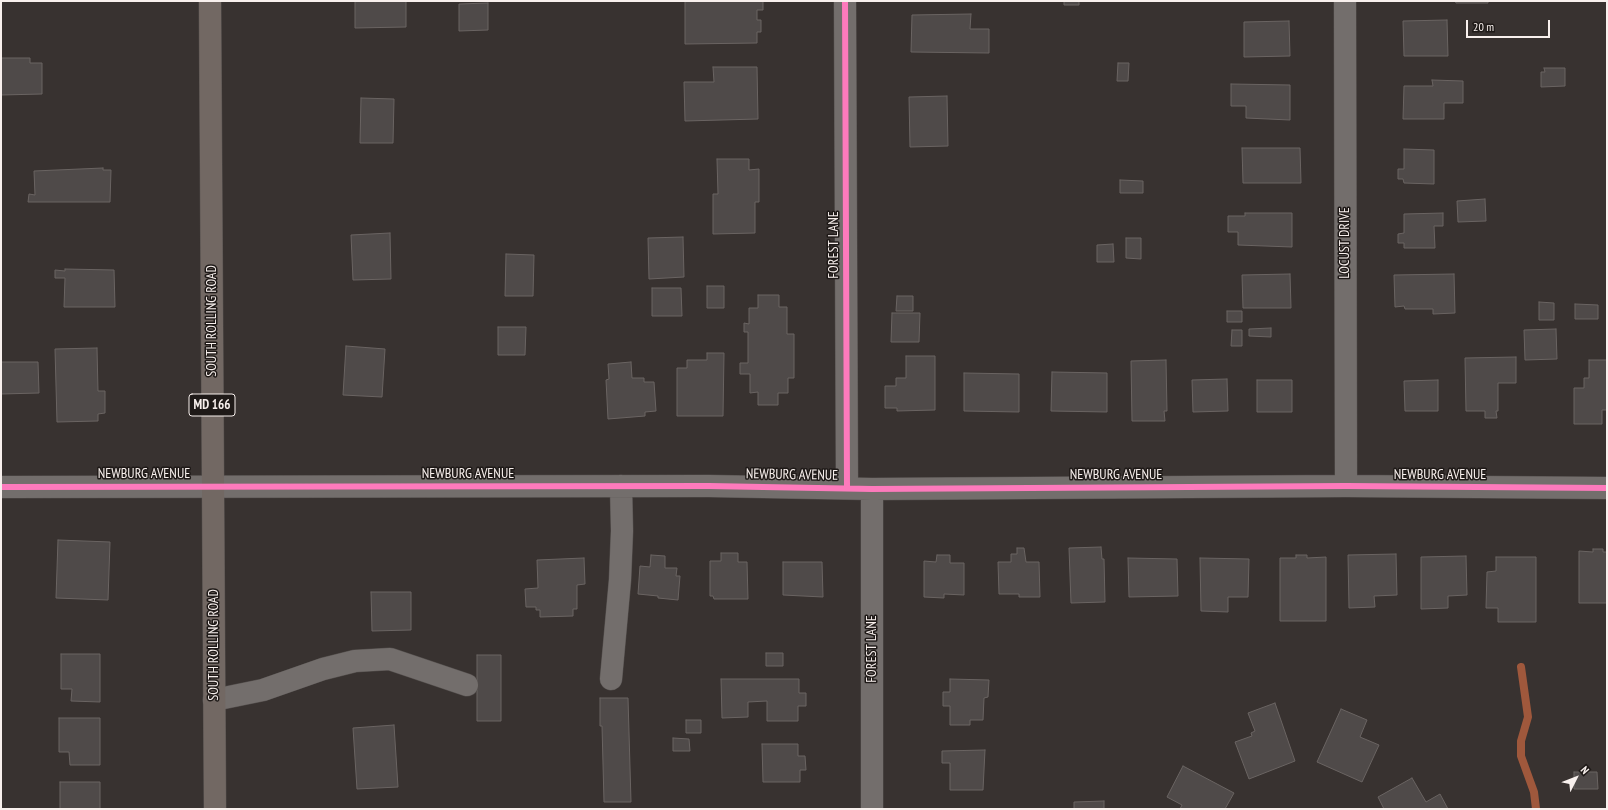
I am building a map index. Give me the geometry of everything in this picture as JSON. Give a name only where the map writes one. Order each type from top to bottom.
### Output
[{"type":"main road","name":"SOUTH ROLLING ROAD","points":[[210,1],[215,809]]},
{"type":"street","name":"FOREST LANE","points":[[845,1],[847,488]]},
{"type":"street","name":"LOCUST DRIVE","points":[[1345,1],[1346,486]]},
{"type":"street","name":"NEWBURG AVENUE","points":[[1,487],[621,486],[872,489],[1346,486],[1607,488]]},
{"type":"street","points":[[611,679],[620,580],[622,532],[621,486]]},
{"type":"street","name":"FOREST LANE","points":[[872,489],[872,809]]},
{"type":"street","points":[[214,700],[263,690],[323,669],[355,661],[390,659],[467,685]]},
{"type":"building","points":[[355,1],[406,1],[406,27],[355,28]]},
{"type":"building","points":[[685,1],[763,1],[763,10],[757,10],[757,20],[761,20],[761,32],[757,32],[757,43],[685,44]]},
{"type":"building","points":[[1064,1],[1079,1],[1079,5],[1064,5]]},
{"type":"building","points":[[1455,1],[1488,1],[1488,3],[1456,3]]},
{"type":"building","points":[[488,3],[488,30],[459,31],[459,4]]},
{"type":"building","points":[[971,14],[970,29],[989,29],[989,53],[911,52],[912,15]]},
{"type":"building","points":[[1447,20],[1448,56],[1404,56],[1403,21]]},
{"type":"building","points":[[1289,21],[1290,56],[1244,57],[1244,22]]},
{"type":"building","points":[[1,58],[30,58],[30,63],[42,63],[42,94],[1,95]]},
{"type":"building","points":[[1118,63],[1129,63],[1128,81],[1117,81]]},
{"type":"building","points":[[713,67],[757,67],[758,119],[685,121],[684,82],[714,82]]},
{"type":"building","points":[[1544,68],[1565,68],[1565,86],[1541,87],[1541,72],[1545,72]]},
{"type":"building","points":[[1432,80],[1463,81],[1463,103],[1444,103],[1444,119],[1403,119],[1404,86],[1433,86]]},
{"type":"building","points":[[1231,84],[1290,85],[1290,120],[1246,118],[1246,106],[1231,106]]},
{"type":"building","points":[[947,96],[948,146],[910,147],[909,97]]},
{"type":"building","points":[[361,98],[394,99],[393,143],[360,143]]},
{"type":"building","points":[[1242,148],[1300,148],[1301,183],[1243,183]]},
{"type":"building","points":[[1404,149],[1434,150],[1434,184],[1404,183],[1403,179],[1398,179],[1398,169],[1404,169]]},
{"type":"building","points":[[717,159],[749,159],[749,170],[759,169],[759,202],[755,202],[755,233],[713,234],[713,194],[718,194]]},
{"type":"building","points":[[103,168],[103,170],[111,170],[110,202],[28,202],[29,194],[35,195],[34,171]]},
{"type":"building","points":[[1120,180],[1143,181],[1143,193],[1120,193]]},
{"type":"building","points":[[1485,199],[1486,221],[1458,222],[1457,201]]},
{"type":"building","points":[[1245,213],[1292,213],[1292,247],[1238,245],[1238,232],[1228,232],[1228,216],[1245,216]]},
{"type":"building","points":[[1443,213],[1443,226],[1434,226],[1435,248],[1404,248],[1404,243],[1398,243],[1398,234],[1404,233],[1404,214]]},
{"type":"building","points":[[390,233],[391,279],[353,280],[351,235]]},
{"type":"building","points":[[683,237],[684,277],[649,279],[648,238]]},
{"type":"building","points":[[1126,238],[1141,238],[1141,259],[1126,258]]},
{"type":"building","points":[[1113,244],[1114,262],[1097,262],[1097,245]]},
{"type":"building","points":[[506,254],[534,255],[533,296],[505,296]]},
{"type":"building","points":[[65,269],[114,270],[115,307],[64,307],[65,278],[55,278],[55,270],[65,271]]},
{"type":"building","points":[[1290,274],[1291,308],[1243,308],[1242,275]]},
{"type":"building","points":[[1454,274],[1455,313],[1433,314],[1433,309],[1405,309],[1404,306],[1395,307],[1394,275]]},
{"type":"building","points":[[707,286],[724,286],[724,308],[707,308]]},
{"type":"building","points":[[652,288],[681,288],[682,316],[652,316]]},
{"type":"building","points":[[758,295],[779,295],[779,307],[787,307],[787,334],[794,334],[794,378],[788,378],[788,393],[778,393],[778,405],[758,405],[758,392],[750,393],[750,374],[740,374],[740,363],[748,363],[748,332],[744,332],[744,323],[749,324],[749,308],[758,308]]},
{"type":"building","points":[[897,296],[913,296],[913,311],[896,311]]},
{"type":"building","points":[[1539,302],[1554,303],[1554,320],[1539,320]]},
{"type":"building","points":[[1575,304],[1598,305],[1598,319],[1575,319]]},
{"type":"building","points":[[1227,311],[1242,311],[1242,322],[1227,322]]},
{"type":"building","points":[[892,313],[920,313],[919,342],[891,342]]},
{"type":"building","points":[[498,327],[526,327],[525,355],[498,355]]},
{"type":"building","points":[[1271,328],[1271,337],[1249,336],[1249,329]]},
{"type":"building","points":[[1556,329],[1557,359],[1525,360],[1524,330]]},
{"type":"building","points":[[1232,330],[1242,330],[1242,346],[1231,346]]},
{"type":"building","points":[[346,346],[385,349],[382,397],[343,395]]},
{"type":"building","points":[[97,348],[98,391],[105,391],[105,413],[98,414],[98,421],[57,422],[55,349]]},
{"type":"building","points":[[707,353],[724,353],[723,416],[677,416],[677,368],[687,368],[687,360],[707,360]]},
{"type":"building","points":[[906,356],[935,356],[935,410],[897,411],[897,408],[885,408],[885,386],[896,386],[896,378],[906,378]]},
{"type":"building","points":[[1516,357],[1516,383],[1498,383],[1497,418],[1485,418],[1485,411],[1466,411],[1465,358]]},
{"type":"building","points":[[1166,360],[1167,411],[1164,411],[1165,421],[1132,421],[1131,361]]},
{"type":"building","points":[[1589,360],[1607,360],[1607,410],[1602,410],[1602,424],[1574,424],[1574,388],[1584,388],[1584,378],[1589,378]]},
{"type":"building","points":[[1,362],[38,362],[39,393],[1,394]]},
{"type":"building","points":[[631,362],[632,378],[644,378],[644,382],[654,382],[656,411],[645,412],[645,416],[608,419],[606,380],[609,379],[608,364]]},
{"type":"building","points":[[1052,372],[1107,373],[1107,412],[1051,411]]},
{"type":"building","points":[[964,373],[1019,374],[1019,412],[964,411]]},
{"type":"building","points":[[1227,379],[1228,411],[1193,412],[1192,380]]},
{"type":"building","points":[[1257,380],[1292,380],[1292,412],[1257,412]]},
{"type":"building","points":[[1438,380],[1438,411],[1405,411],[1404,381]]},
{"type":"building","points":[[58,540],[110,542],[108,600],[56,598]]},
{"type":"building","points":[[1101,547],[1102,559],[1104,559],[1105,602],[1071,603],[1069,548]]},
{"type":"building","points":[[1017,548],[1024,548],[1026,562],[1039,562],[1040,597],[1019,597],[1019,594],[999,594],[998,562],[1011,562],[1011,554],[1017,554]]},
{"type":"building","points":[[1593,549],[1603,549],[1603,552],[1607,552],[1607,603],[1579,603],[1579,551],[1593,552]]},
{"type":"building","points":[[721,553],[738,553],[738,562],[747,562],[748,599],[714,599],[713,596],[710,596],[710,561],[721,561]]},
{"type":"building","points":[[1396,554],[1397,595],[1374,596],[1375,607],[1349,608],[1348,555]]},
{"type":"building","points":[[651,555],[665,556],[665,568],[677,568],[676,576],[680,576],[678,600],[638,594],[640,566],[650,567]]},
{"type":"building","points":[[937,555],[950,555],[950,563],[964,563],[964,595],[944,594],[944,598],[924,597],[924,561],[936,562]]},
{"type":"building","points":[[1296,555],[1307,555],[1307,558],[1326,557],[1326,621],[1280,621],[1280,558],[1296,558]]},
{"type":"building","points":[[1466,556],[1467,595],[1448,596],[1448,608],[1421,609],[1421,557]]},
{"type":"building","points":[[1496,557],[1536,557],[1536,622],[1498,622],[1498,608],[1486,608],[1487,572],[1496,571]]},
{"type":"building","points":[[584,558],[585,584],[577,585],[577,609],[573,609],[573,616],[540,617],[540,610],[536,610],[536,607],[526,607],[525,589],[538,588],[537,560]]},
{"type":"building","points":[[1128,558],[1177,559],[1178,596],[1129,597]]},
{"type":"building","points":[[1200,558],[1249,559],[1248,597],[1228,597],[1228,612],[1201,611]]},
{"type":"building","points":[[783,562],[822,562],[823,597],[783,595]]},
{"type":"building","points":[[371,592],[411,592],[411,630],[372,631]]},
{"type":"building","points":[[766,653],[783,653],[783,666],[766,666]]},
{"type":"building","points":[[61,654],[100,654],[100,702],[71,701],[72,689],[61,689]]},
{"type":"building","points":[[477,655],[501,655],[501,721],[477,721]]},
{"type":"building","points":[[721,679],[799,679],[799,693],[806,693],[806,706],[798,706],[798,721],[767,721],[767,701],[748,702],[748,717],[722,718]]},
{"type":"building","points":[[950,679],[989,680],[988,697],[984,698],[983,720],[970,720],[970,725],[950,725],[950,706],[943,706],[943,692],[950,692]]},
{"type":"building","points":[[600,698],[628,698],[631,802],[604,802]]},
{"type":"building","points":[[1275,703],[1295,761],[1249,779],[1235,742],[1252,736],[1251,733],[1255,731],[1248,713]]},
{"type":"building","points":[[1341,709],[1367,720],[1360,737],[1379,745],[1362,782],[1317,762]]},
{"type":"building","points":[[59,718],[100,718],[100,765],[70,765],[69,752],[59,752]]},
{"type":"building","points":[[686,720],[701,720],[701,733],[686,733]]},
{"type":"building","points":[[394,725],[398,787],[357,789],[353,728]]},
{"type":"building","points":[[673,738],[689,739],[690,751],[673,751]]},
{"type":"building","points":[[762,744],[798,744],[798,756],[805,756],[806,770],[800,770],[800,782],[763,782]]},
{"type":"building","points":[[985,750],[983,790],[950,790],[950,763],[942,763],[942,751]]},
{"type":"building","points":[[1183,766],[1234,793],[1225,809],[1180,809],[1182,805],[1167,797]]},
{"type":"building","points":[[1574,772],[1597,772],[1598,789],[1574,789]]},
{"type":"building","points":[[1412,778],[1426,802],[1440,794],[1448,809],[1384,809],[1378,797]]},
{"type":"building","points":[[60,782],[100,782],[100,809],[60,809]]},
{"type":"building","points":[[1104,801],[1104,809],[1074,809],[1074,802]]},
{"type":"waterway","points":[[1521,667],[1528,717],[1521,741],[1521,756],[1534,792],[1536,809]]},
{"type":"cycle path","points":[[845,1],[847,488]]},
{"type":"cycle path","points":[[1,487],[709,486],[872,489],[1346,486],[1607,488]]}]
